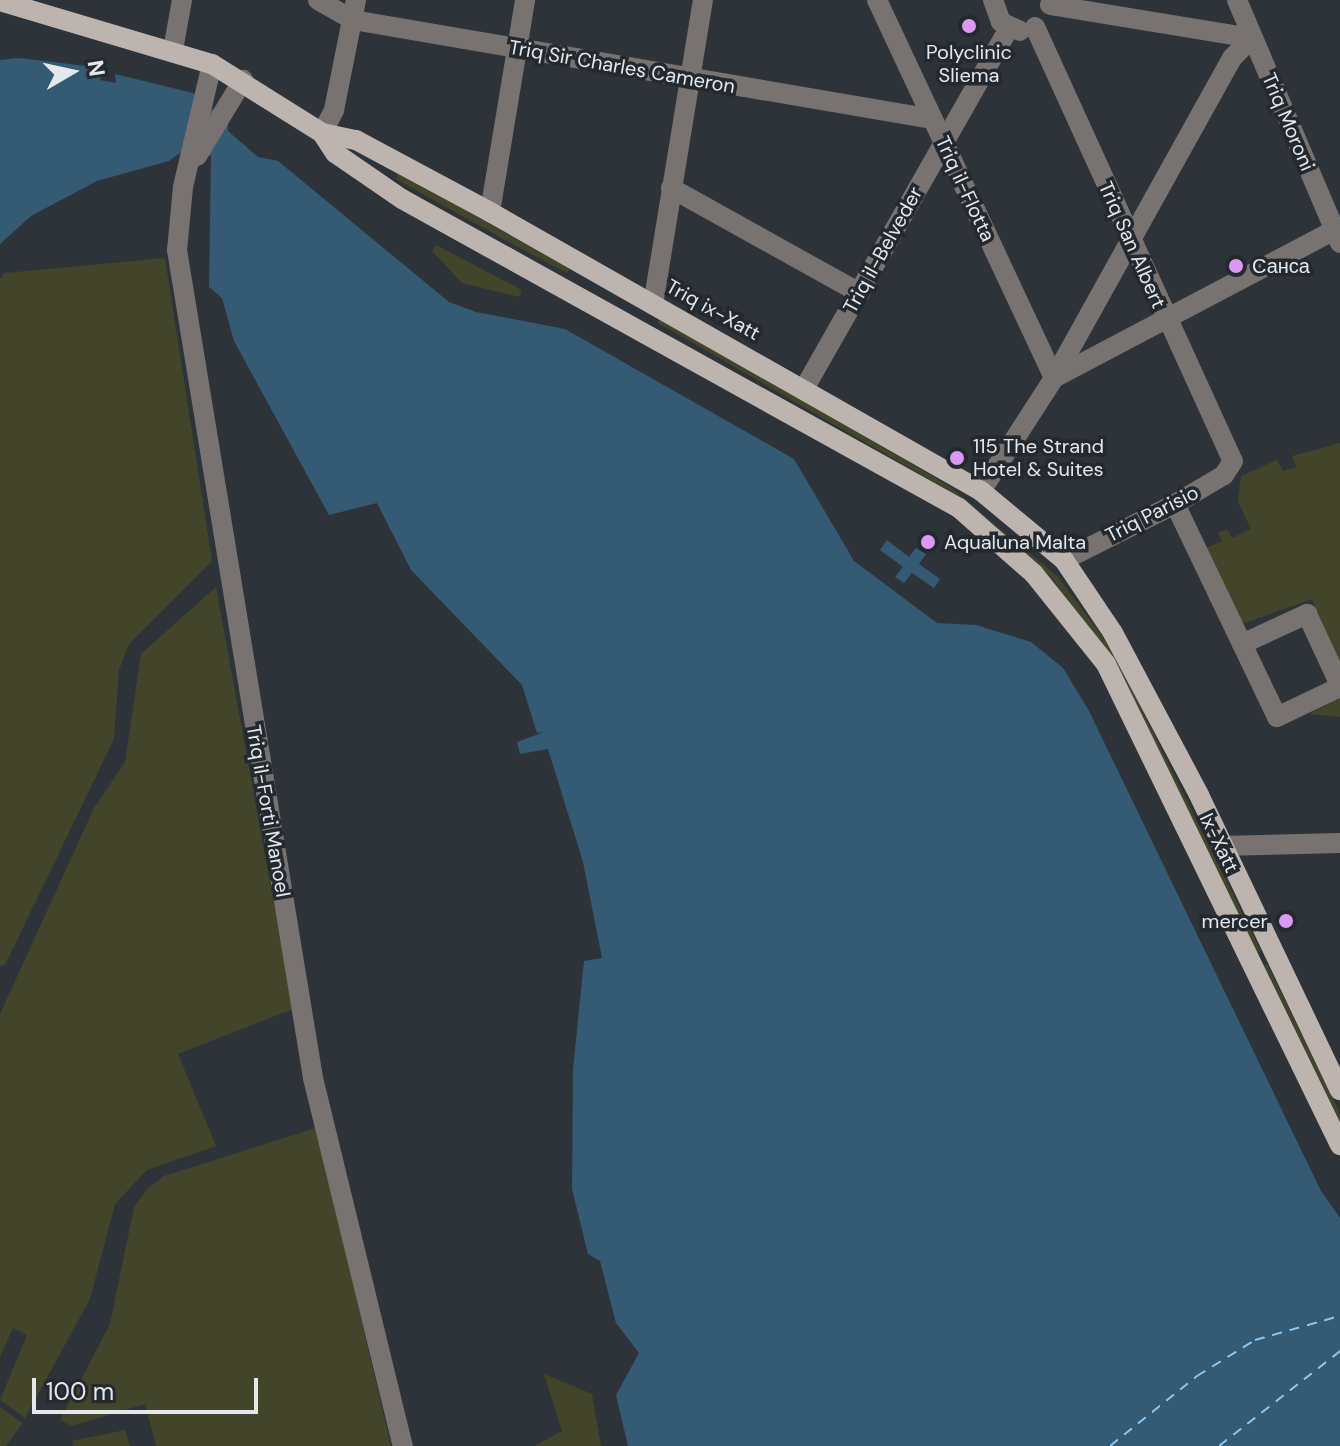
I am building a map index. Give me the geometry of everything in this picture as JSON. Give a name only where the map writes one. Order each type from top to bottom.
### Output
[{"type":"main road","name":"Triq ix-Xatt","points":[[0,1],[37,6],[173,50],[212,64],[243,80],[322,133],[345,162],[402,199],[959,508],[1034,574]]},
{"type":"main road","name":"Triq ix-Xatt","points":[[322,133],[356,140],[804,389],[981,491],[1064,560]]},
{"type":"main road","name":"Ix-Xatt","points":[[1064,560],[1113,633],[1340,1090]]},
{"type":"main road","name":"Ix-Xatt","points":[[1034,574],[1106,664],[1340,1145]]},
{"type":"street","points":[[173,50],[182,0]]},
{"type":"street","name":"Triq Sir Charles Cameron","points":[[318,0],[517,49],[932,119]]},
{"type":"street","points":[[490,212],[525,0]]},
{"type":"street","points":[[653,305],[703,0]]},
{"type":"street","name":"Triq il-Flotta","points":[[877,0],[1054,378]]},
{"type":"street","points":[[993,0],[996,14],[1009,28],[1035,27],[1050,2],[1252,38]]},
{"type":"street","name":"Triq Moroni","points":[[1237,0],[1338,233]]},
{"type":"street","points":[[322,133],[334,110],[354,10]]},
{"type":"street","name":"Triq San Albert","points":[[1035,27],[1130,242],[1233,461]]},
{"type":"street","name":"Triq il-Belveder","points":[[804,389],[1009,28]]},
{"type":"street","points":[[981,491],[1054,378],[1232,58],[1252,38]]},
{"type":"street","name":"Triq il-Forti Manoel","points":[[212,64],[202,100],[177,250],[313,1078],[403,1446]]},
{"type":"street","name":"Triq il-Forti Manoel","points":[[189,170],[243,80]]},
{"type":"street","points":[[671,188],[860,293]]},
{"type":"street","points":[[1054,378],[1165,318],[1338,233]]},
{"type":"street","name":"Triq Parisio","points":[[1064,560],[1175,504],[1224,475],[1233,461]]},
{"type":"street","points":[[1175,504],[1242,644],[1277,717],[1340,686],[1307,614],[1242,644]]},
{"type":"street","points":[[1221,846],[1340,843]]},
{"type":"green space","points":[[398,174],[570,269],[567,273],[514,245],[396,179]]},
{"type":"green space","points":[[436,245],[522,290],[519,297],[462,283],[432,251]]},
{"type":"green space","points":[[165,258],[212,561],[129,644],[119,670],[114,739],[5,965],[0,966],[0,279],[5,273]]},
{"type":"green space","points":[[660,318],[948,485],[1057,576],[1112,649],[1261,951],[1257,953],[1122,677],[1053,579],[984,516],[946,489],[658,323]]},
{"type":"green space","points":[[1340,443],[1340,669],[1312,599],[1245,623],[1237,619],[1204,549],[1222,541],[1218,533],[1227,529],[1232,538],[1251,529],[1238,502],[1241,476],[1277,460],[1283,471],[1296,467],[1292,456]]},
{"type":"green space","points":[[216,587],[293,1009],[178,1054],[216,1146],[147,1170],[115,1204],[90,1299],[25,1418],[0,1400],[27,1335],[13,1328],[0,1357],[0,1014],[94,808],[125,762],[141,654]]},
{"type":"green space","points":[[1340,698],[1340,717],[1309,714]]},
{"type":"green space","points":[[1267,964],[1340,1113],[1340,1122],[1264,965]]},
{"type":"green space","points":[[316,1128],[391,1446],[156,1446],[145,1404],[72,1426],[60,1420],[110,1324],[134,1207],[147,1189],[164,1176]]},
{"type":"green space","points":[[544,1374],[592,1394],[601,1446],[535,1446],[562,1431]]},
{"type":"green space","points":[[0,1407],[23,1423],[6,1446],[0,1446]]},
{"type":"green space","points":[[125,1430],[130,1446],[73,1446],[72,1441]]},
{"type":"water","points":[[19,58],[103,68],[100,80],[116,83],[115,74],[193,93],[228,121],[228,131],[258,157],[278,161],[449,302],[476,312],[565,329],[794,459],[854,561],[937,623],[976,625],[1031,642],[1063,668],[1089,711],[1321,1191],[1340,1218],[1340,1446],[628,1446],[616,1395],[639,1353],[616,1323],[600,1261],[588,1254],[572,1189],[573,1069],[584,961],[602,958],[583,862],[548,749],[520,754],[517,742],[544,732],[537,733],[522,685],[411,570],[377,503],[329,515],[234,341],[222,298],[209,287],[211,156],[181,152],[169,161],[97,181],[31,216],[0,244],[0,60]]},
{"type":"water","points":[[887,540],[909,557],[916,548],[926,554],[919,564],[940,579],[934,588],[912,573],[904,583],[895,577],[903,567],[880,550]]},
{"type":"ferry route","points":[[1110,1446],[1197,1376],[1255,1340],[1340,1316]]},
{"type":"ferry route","points":[[1219,1446],[1340,1351]]},
{"type":"place","name":"Polyclinic Sliema","points":[[969,26]]},
{"type":"place","name":"Санса","points":[[1236,266]]},
{"type":"place","name":"115 The Strand Hotel & Suites","points":[[957,458]]},
{"type":"place","name":"Aqualuna Malta","points":[[928,542]]},
{"type":"place","name":"mercer","points":[[1286,921]]}]
